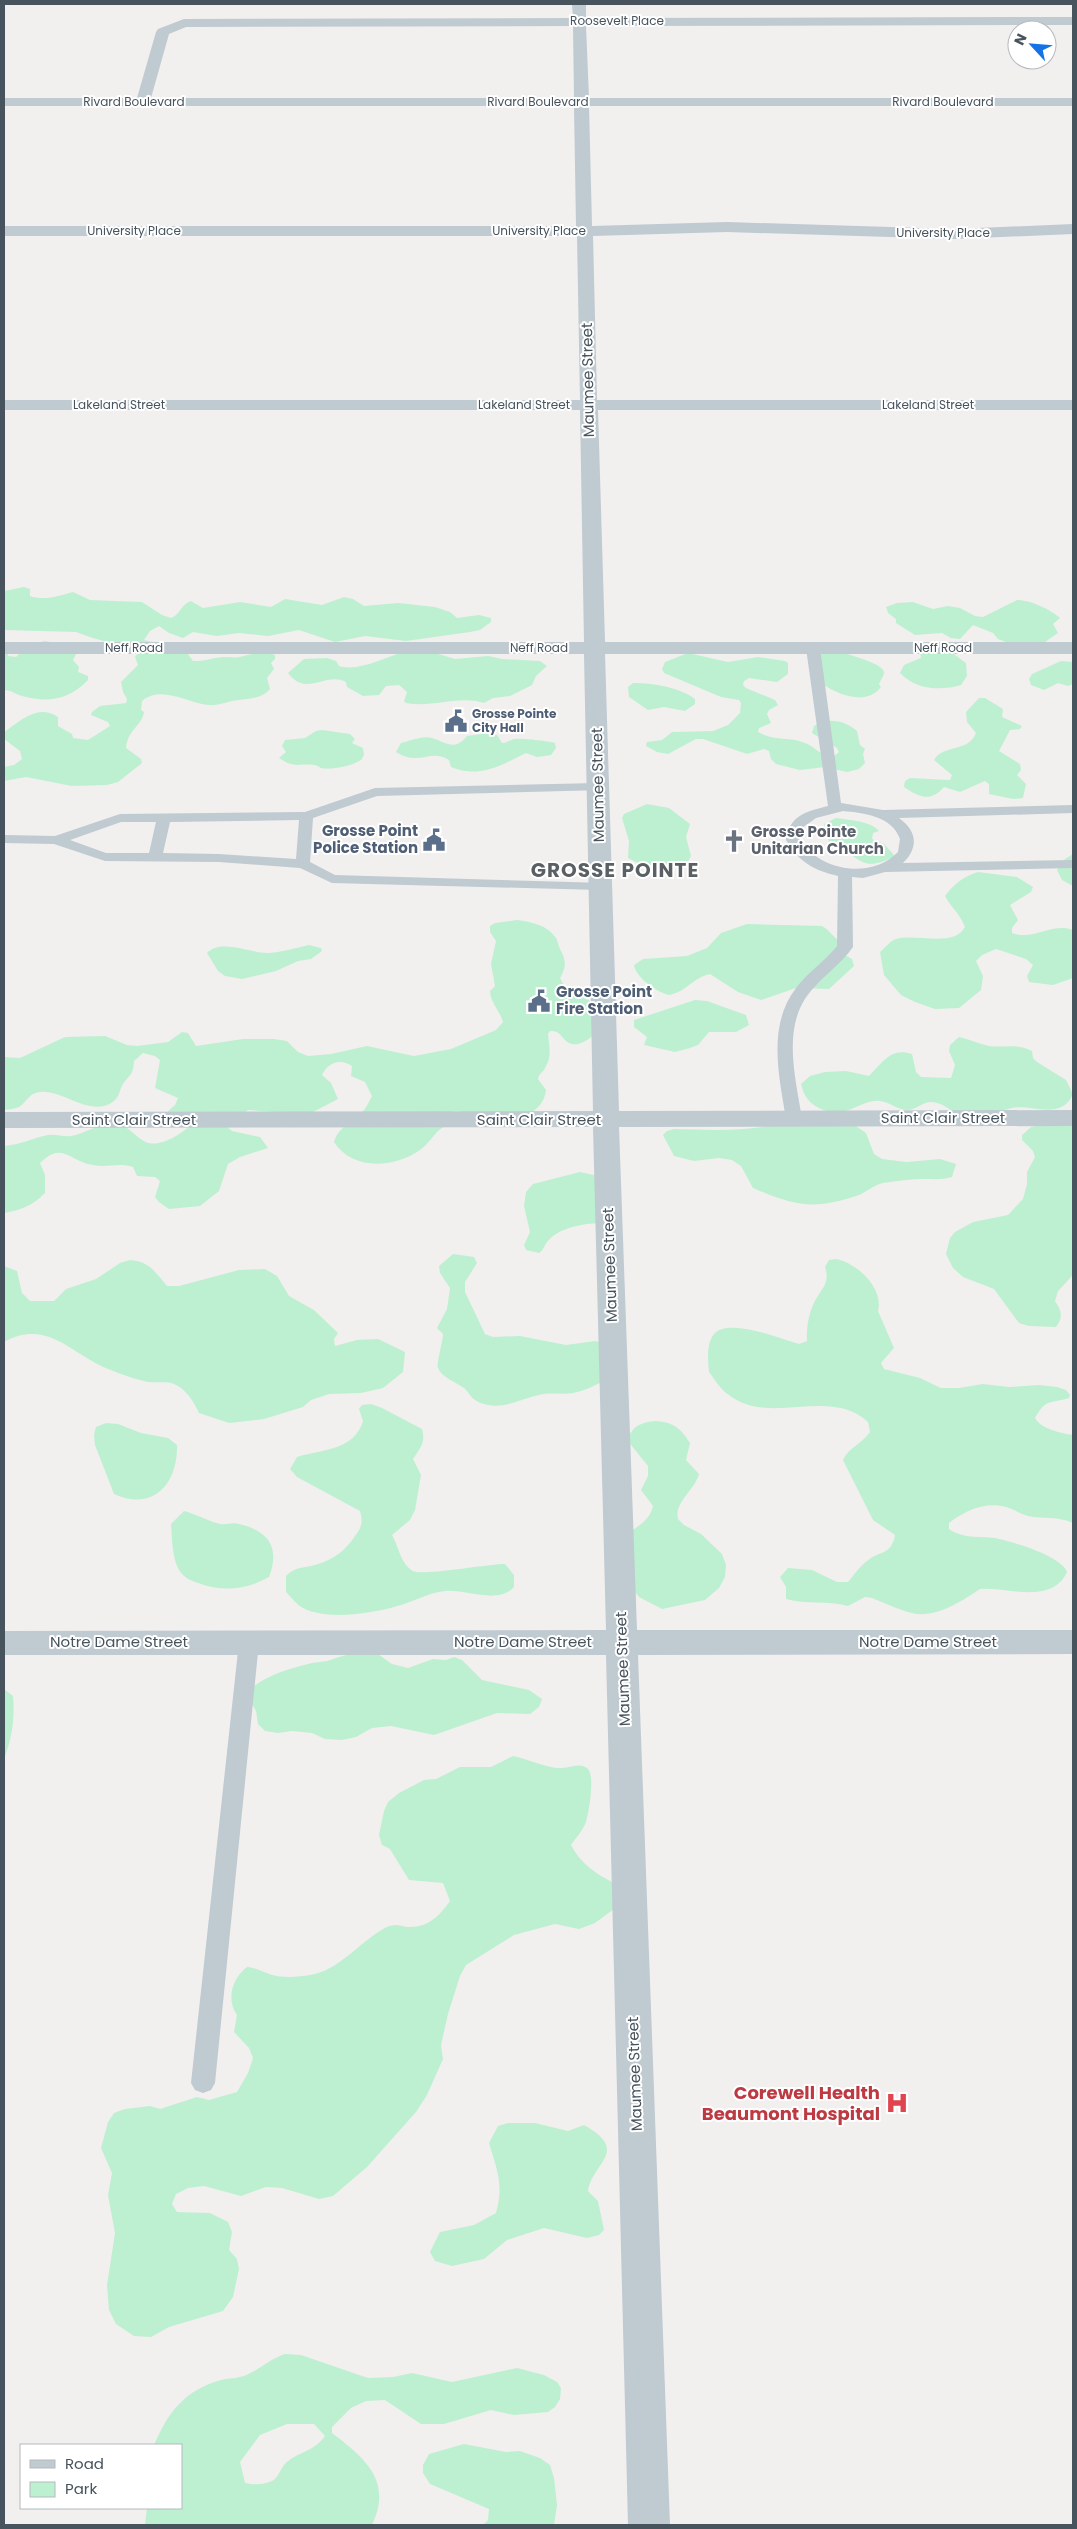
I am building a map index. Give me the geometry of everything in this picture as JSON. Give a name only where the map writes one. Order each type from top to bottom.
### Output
[{"type":"street","name":"Roosevelt Place","points":[[143,102],[163,32],[184,23],[579,12],[1073,20]]},
{"type":"street","name":"Maumee Street","points":[[579,12],[606,1120],[649,2525]]},
{"type":"street","name":"Rivard Boulevard","points":[[4,102],[1073,102]]},
{"type":"street","name":"University Place","points":[[4,231],[585,231],[727,227],[955,234],[1073,229]]},
{"type":"street","name":"Lakeland Street","points":[[4,405],[1073,405]]},
{"type":"street","name":"Neff Road","points":[[4,648],[1073,648]]},
{"type":"street","name":"Saint Clair Street","points":[[4,1120],[1073,1118]]},
{"type":"street","name":"Notre Dame Street","points":[[4,1642],[1073,1642]]},
{"type":"lane","points":[[813,648],[835,809]]},
{"type":"lane","points":[[56,840],[120,818],[306,816],[374,792],[598,787]]},
{"type":"lane","points":[[835,809],[863,809],[880,814],[900,826],[905,831],[909,842],[906,852],[897,862],[883,868],[865,872],[845,872],[826,869],[810,862],[798,853],[792,842],[792,832],[798,822],[810,815],[835,809]]},
{"type":"lane","points":[[880,814],[1073,809]]},
{"type":"lane","points":[[303,864],[306,816]]},
{"type":"lane","points":[[155,858],[164,818]]},
{"type":"lane","points":[[4,839],[56,840],[105,857],[219,858],[303,864],[332,879],[600,886]]},
{"type":"lane","points":[[883,868],[1073,864]]},
{"type":"lane","points":[[794,1119],[786,1058],[786,1024],[801,992],[845,947],[845,872]]},
{"type":"lane","points":[[204,2083],[249,1642]]},
{"type":"green space","points":[[24,587],[30,589],[30,596],[41,598],[73,592],[90,600],[142,602],[162,615],[171,618],[185,604],[191,601],[203,608],[240,602],[271,607],[285,599],[322,605],[344,597],[353,599],[364,606],[398,603],[435,607],[450,612],[457,618],[479,615],[491,618],[491,622],[480,630],[406,641],[365,636],[335,642],[299,630],[268,636],[239,633],[217,636],[193,632],[183,638],[169,633],[159,626],[150,631],[144,640],[166,645],[188,654],[193,661],[262,653],[275,655],[275,659],[271,663],[274,669],[267,678],[270,689],[256,698],[212,705],[165,694],[149,696],[142,701],[141,710],[144,712],[143,717],[129,736],[126,748],[141,759],[142,763],[118,782],[107,785],[72,786],[26,777],[4,781],[4,767],[14,765],[22,759],[20,751],[4,739],[4,732],[29,715],[43,712],[51,713],[58,717],[58,726],[72,734],[73,738],[88,740],[110,726],[108,722],[91,715],[92,712],[100,706],[126,703],[127,699],[121,682],[138,665],[135,657],[139,652],[76,632],[4,630],[4,591]]},
{"type":"green space","points":[[1017,600],[1040,606],[1060,618],[1053,624],[1058,633],[1042,644],[1006,642],[998,639],[993,633],[973,625],[960,639],[951,638],[942,633],[915,635],[896,623],[896,619],[888,613],[886,607],[897,603],[913,602],[933,609],[948,606],[960,608],[975,616],[983,617]]},
{"type":"green space","points":[[45,641],[76,647],[78,650],[73,660],[79,667],[78,672],[88,676],[88,680],[73,692],[58,698],[32,698],[4,690],[4,644],[9,645],[8,656],[16,657],[28,645]]},
{"type":"green space","points":[[947,649],[966,663],[967,676],[961,685],[929,688],[913,683],[900,673],[904,665],[921,658],[920,651]]},
{"type":"green space","points":[[839,650],[873,663],[883,669],[884,674],[879,684],[881,687],[875,693],[868,696],[853,697],[824,685],[819,652]]},
{"type":"green space","points":[[404,652],[435,653],[455,659],[488,656],[502,659],[540,661],[547,666],[536,676],[532,685],[510,696],[493,698],[484,703],[465,700],[426,704],[406,703],[404,701],[407,692],[399,685],[386,686],[379,695],[363,696],[347,687],[346,682],[338,679],[309,684],[295,680],[288,673],[304,659],[327,658],[336,661],[339,666],[355,667]]},
{"type":"green space","points":[[688,653],[728,662],[758,657],[785,661],[788,663],[788,674],[777,682],[749,678],[744,681],[743,685],[746,688],[775,700],[778,705],[769,710],[767,714],[771,723],[759,728],[758,732],[771,737],[799,741],[825,755],[833,757],[839,752],[837,748],[812,733],[814,726],[819,723],[825,721],[842,722],[857,731],[860,745],[865,749],[863,754],[865,763],[859,769],[847,772],[825,767],[800,770],[776,764],[771,759],[769,751],[764,749],[747,754],[703,739],[696,739],[668,754],[657,752],[646,746],[647,742],[662,740],[672,732],[713,731],[728,725],[740,713],[741,703],[739,700],[721,697],[664,673],[662,669],[665,662]]},
{"type":"green space","points":[[1061,661],[1073,662],[1073,684],[1068,686],[1058,683],[1044,690],[1031,685],[1029,679],[1032,674]]},
{"type":"green space","points":[[633,683],[657,685],[681,691],[695,699],[695,704],[685,711],[664,707],[648,710],[629,697],[628,687]]},
{"type":"green space","points":[[979,698],[985,698],[1003,709],[1002,717],[1022,726],[1020,729],[1010,730],[999,751],[1020,764],[1021,770],[1017,775],[1026,784],[1023,798],[1013,799],[989,794],[989,784],[985,781],[960,792],[944,787],[935,795],[925,797],[915,794],[904,787],[905,781],[910,778],[950,780],[952,775],[934,760],[943,752],[962,746],[972,739],[976,733],[967,722],[966,712]]},
{"type":"green space","points":[[322,730],[350,734],[355,739],[352,743],[363,748],[364,755],[361,760],[347,766],[321,768],[315,765],[293,765],[279,758],[286,752],[282,746],[285,740],[305,738],[316,731]]},
{"type":"green space","points":[[488,733],[497,735],[502,743],[514,739],[528,739],[555,743],[556,748],[551,755],[537,757],[526,753],[499,766],[471,772],[451,767],[449,760],[442,757],[412,758],[396,752],[401,743],[420,738],[428,737],[454,745],[467,736]]},
{"type":"green space","points":[[647,804],[669,808],[690,824],[686,837],[691,856],[686,865],[655,872],[628,858],[629,841],[622,818],[624,814]]},
{"type":"green space","points":[[836,818],[871,825],[879,831],[873,833],[872,839],[884,844],[895,856],[883,862],[866,863],[840,848],[830,845],[824,824]]},
{"type":"green space","points":[[1073,854],[1073,886],[1062,880],[1057,870],[1065,859]]},
{"type":"green space","points":[[978,872],[1017,877],[1033,887],[1031,892],[1010,905],[1018,920],[1012,928],[1012,933],[1028,935],[1058,928],[1073,930],[1073,978],[1053,985],[1029,982],[1027,976],[1033,965],[1026,959],[996,949],[982,955],[976,961],[983,976],[981,990],[959,1008],[935,1009],[901,995],[884,975],[880,952],[896,939],[934,939],[952,937],[960,933],[965,927],[945,896],[960,881]]},
{"type":"green space","points":[[517,920],[539,925],[548,930],[557,939],[559,948],[564,956],[565,966],[560,978],[565,987],[597,1005],[604,1025],[587,1040],[576,1044],[566,1041],[558,1032],[550,1031],[548,1034],[550,1050],[548,1062],[538,1079],[546,1090],[544,1099],[532,1112],[515,1119],[487,1120],[462,1112],[452,1112],[447,1114],[445,1126],[420,1150],[410,1156],[387,1163],[374,1164],[363,1162],[352,1158],[334,1142],[339,1132],[364,1110],[372,1096],[365,1082],[351,1076],[352,1066],[339,1062],[331,1064],[322,1075],[331,1083],[338,1099],[309,1114],[248,1110],[226,1126],[232,1131],[260,1137],[268,1148],[240,1157],[228,1164],[219,1191],[200,1206],[169,1209],[155,1197],[160,1181],[155,1177],[137,1176],[133,1167],[93,1165],[66,1154],[55,1153],[40,1163],[45,1175],[45,1193],[26,1207],[4,1213],[4,1146],[48,1135],[71,1136],[108,1124],[120,1125],[144,1141],[156,1143],[177,1136],[192,1124],[166,1113],[175,1105],[178,1098],[155,1088],[160,1060],[155,1056],[143,1053],[134,1061],[132,1072],[123,1084],[117,1097],[105,1106],[96,1107],[49,1092],[40,1092],[31,1096],[19,1107],[4,1110],[4,1057],[20,1058],[65,1037],[105,1036],[127,1045],[137,1046],[168,1042],[182,1032],[188,1033],[196,1046],[243,1039],[274,1039],[287,1041],[298,1052],[308,1056],[331,1054],[367,1046],[414,1056],[451,1049],[496,1030],[503,1022],[490,995],[490,991],[495,986],[491,964],[496,941],[490,932],[490,926],[495,923]]},
{"type":"green space","points":[[747,924],[822,926],[843,943],[845,955],[852,959],[854,966],[829,989],[796,988],[761,1000],[738,992],[710,974],[669,995],[648,984],[639,975],[634,965],[643,959],[687,956],[707,948],[721,933]]},
{"type":"green space","points":[[309,945],[321,948],[322,951],[311,959],[298,961],[276,971],[242,979],[225,976],[218,971],[207,953],[220,947],[269,953]]},
{"type":"green space","points":[[695,1000],[707,1001],[746,1015],[749,1025],[736,1032],[709,1032],[698,1045],[675,1052],[644,1045],[647,1037],[634,1027],[634,1020]]},
{"type":"green space","points":[[959,1037],[989,1046],[1016,1046],[1032,1051],[1033,1058],[1037,1062],[1066,1080],[1073,1094],[1062,1107],[1054,1109],[1020,1107],[982,1118],[970,1119],[964,1118],[933,1102],[905,1110],[884,1102],[874,1101],[844,1111],[832,1112],[821,1109],[808,1100],[801,1084],[810,1076],[825,1072],[846,1071],[869,1076],[888,1057],[905,1052],[912,1054],[916,1072],[921,1077],[951,1078],[955,1065],[949,1051],[950,1045]]},
{"type":"green space","points":[[1058,1121],[1073,1122],[1073,1275],[1058,1291],[1055,1301],[1061,1317],[1056,1327],[1029,1326],[1019,1323],[994,1289],[963,1277],[953,1268],[946,1254],[950,1238],[955,1232],[973,1222],[1008,1215],[1023,1199],[1027,1184],[1027,1172],[1035,1157],[1033,1151],[1022,1140],[1022,1135],[1031,1127]]},
{"type":"green space","points":[[783,1123],[853,1124],[866,1133],[874,1154],[882,1159],[907,1162],[940,1159],[956,1164],[952,1177],[883,1183],[860,1195],[828,1203],[804,1204],[781,1199],[753,1188],[741,1166],[732,1160],[719,1158],[694,1161],[674,1156],[663,1135],[667,1131],[674,1129],[743,1129]]},
{"type":"green space","points":[[580,1172],[598,1176],[603,1223],[581,1225],[559,1232],[548,1241],[539,1253],[526,1250],[524,1245],[530,1232],[524,1206],[526,1192],[533,1184]]},
{"type":"green space","points":[[453,1254],[474,1257],[477,1263],[465,1282],[465,1292],[485,1334],[493,1337],[520,1336],[566,1345],[595,1341],[616,1345],[609,1379],[578,1392],[543,1394],[505,1405],[491,1406],[475,1400],[464,1388],[445,1376],[438,1368],[443,1334],[437,1328],[447,1309],[450,1288],[440,1273],[439,1266]]},
{"type":"green space","points":[[130,1260],[147,1265],[167,1286],[179,1286],[239,1270],[265,1269],[277,1276],[289,1296],[314,1310],[338,1333],[334,1339],[335,1346],[357,1340],[378,1339],[405,1352],[403,1372],[383,1388],[361,1393],[329,1394],[311,1400],[303,1407],[264,1419],[229,1423],[199,1413],[189,1396],[174,1384],[148,1382],[117,1373],[46,1336],[33,1334],[19,1336],[4,1342],[4,1266],[17,1271],[22,1293],[30,1301],[54,1301],[66,1289],[96,1279],[120,1263]]},
{"type":"green space","points":[[829,1260],[844,1261],[860,1271],[873,1285],[877,1294],[879,1302],[878,1311],[894,1348],[881,1363],[884,1369],[920,1378],[941,1388],[959,1388],[983,1384],[1009,1387],[1039,1385],[1057,1387],[1066,1390],[1070,1395],[1069,1398],[1046,1404],[1035,1418],[1046,1428],[1073,1435],[1073,1523],[1056,1518],[1028,1516],[1006,1507],[991,1505],[968,1511],[949,1523],[949,1529],[954,1532],[995,1538],[1023,1546],[1056,1560],[1067,1572],[1060,1582],[1051,1588],[1040,1591],[980,1589],[948,1608],[921,1614],[907,1612],[865,1597],[848,1606],[786,1599],[786,1587],[780,1577],[788,1568],[812,1570],[837,1582],[848,1582],[864,1563],[888,1550],[893,1542],[895,1535],[873,1520],[843,1460],[870,1432],[868,1422],[853,1412],[836,1407],[763,1408],[745,1404],[726,1393],[709,1372],[709,1347],[714,1334],[721,1329],[731,1328],[742,1328],[768,1334],[799,1344],[807,1341],[810,1314],[827,1277],[825,1267]]},
{"type":"green space","points":[[371,1404],[422,1429],[422,1445],[413,1459],[421,1475],[415,1510],[410,1520],[392,1535],[405,1564],[413,1571],[429,1572],[505,1564],[514,1575],[514,1587],[507,1592],[491,1596],[445,1591],[433,1593],[379,1611],[338,1615],[313,1612],[303,1608],[286,1592],[286,1576],[293,1570],[324,1562],[334,1557],[348,1546],[357,1533],[362,1521],[360,1511],[297,1477],[290,1469],[297,1457],[336,1447],[352,1438],[359,1431],[363,1421],[359,1409],[362,1405]]},
{"type":"green space","points":[[654,1421],[671,1424],[683,1433],[690,1443],[686,1460],[699,1474],[679,1507],[678,1519],[684,1525],[701,1534],[722,1554],[726,1565],[725,1577],[719,1588],[705,1600],[662,1609],[639,1597],[630,1586],[616,1540],[648,1518],[653,1506],[641,1490],[648,1476],[648,1466],[627,1440],[632,1431],[638,1426]]},
{"type":"green space","points":[[106,1423],[118,1424],[141,1433],[168,1438],[177,1445],[173,1472],[168,1482],[160,1491],[151,1497],[140,1499],[128,1499],[114,1494],[95,1445],[94,1435],[96,1427]]},
{"type":"green space","points":[[184,1511],[220,1524],[237,1523],[250,1527],[265,1536],[273,1550],[272,1567],[269,1577],[243,1587],[216,1588],[185,1577],[179,1570],[175,1560],[171,1524]]},
{"type":"green space","points":[[372,1650],[392,1664],[408,1668],[433,1659],[446,1660],[454,1657],[462,1660],[482,1680],[529,1690],[542,1699],[539,1707],[530,1714],[497,1713],[434,1735],[391,1726],[372,1728],[356,1737],[342,1740],[325,1739],[312,1733],[265,1731],[258,1724],[256,1711],[250,1701],[248,1691],[255,1685],[278,1673],[344,1655]]},
{"type":"green space","points":[[4,1689],[13,1696],[14,1712],[11,1736],[4,1759]]},
{"type":"green space","points":[[513,1756],[551,1767],[582,1766],[588,1769],[591,1786],[586,1822],[571,1845],[579,1858],[590,1868],[614,1883],[614,1909],[595,1923],[579,1929],[555,1924],[514,1935],[466,1965],[460,1976],[448,2014],[441,2045],[443,2059],[427,2095],[416,2112],[367,2167],[333,2196],[319,2199],[282,2188],[266,2187],[241,2196],[204,2186],[188,2188],[176,2194],[172,2204],[177,2212],[210,2213],[228,2222],[232,2232],[229,2250],[237,2259],[239,2269],[233,2297],[223,2311],[169,2327],[151,2337],[134,2336],[116,2324],[109,2310],[107,2285],[115,2233],[108,2195],[112,2173],[101,2148],[108,2122],[114,2113],[125,2109],[150,2106],[160,2109],[197,2097],[209,2100],[237,2092],[248,2073],[253,2058],[249,2048],[234,2032],[237,2015],[231,1996],[234,1983],[247,1967],[281,1977],[320,1973],[340,1962],[376,1933],[389,1926],[407,1927],[423,1925],[438,1915],[450,1901],[443,1883],[409,1880],[390,1849],[382,1845],[379,1835],[388,1802],[399,1793],[424,1780],[436,1779],[460,1767],[491,1767]]},
{"type":"green space","points":[[508,2123],[535,2123],[568,2131],[584,2125],[598,2134],[605,2142],[607,2150],[588,2191],[598,2201],[604,2230],[599,2235],[587,2238],[544,2228],[507,2240],[484,2259],[452,2266],[435,2261],[430,2252],[440,2232],[474,2225],[496,2213],[499,2186],[497,2170],[489,2143],[498,2126]]},
{"type":"green space","points":[[285,2354],[301,2355],[368,2378],[393,2377],[412,2373],[452,2382],[517,2368],[544,2375],[557,2382],[561,2388],[560,2399],[555,2407],[548,2412],[514,2415],[491,2410],[444,2424],[421,2424],[385,2400],[366,2401],[351,2408],[332,2427],[332,2433],[365,2461],[377,2483],[378,2509],[372,2525],[145,2525],[147,2509],[182,2509],[182,2444],[154,2444],[165,2422],[179,2404],[197,2390],[221,2380],[246,2375]],"holes":[[[287,2424],[314,2424],[325,2436],[315,2446],[289,2460],[272,2481],[259,2484],[245,2483],[240,2462],[260,2435]]]},
{"type":"green space","points":[[464,2444],[506,2452],[520,2451],[540,2458],[550,2465],[554,2478],[557,2505],[554,2525],[483,2525],[488,2520],[489,2509],[430,2484],[423,2473],[423,2465],[429,2454]]},
{"type":"place","name":"Grosse Pointe City Hall","points":[[456,721]]},
{"type":"place","name":"Grosse Point Police Station","points":[[434,840]]},
{"type":"place","name":"Grosse Pointe Unitarian Church","points":[[734,841]]},
{"type":"place","name":"Grosse Point Fire Station","points":[[539,1001]]},
{"type":"place","name":"Corewell Health Beaumont Hospital","points":[[897,2103]]},
{"type":"district","name":"GROSSE POINTE","points":[[615,870]]}]
